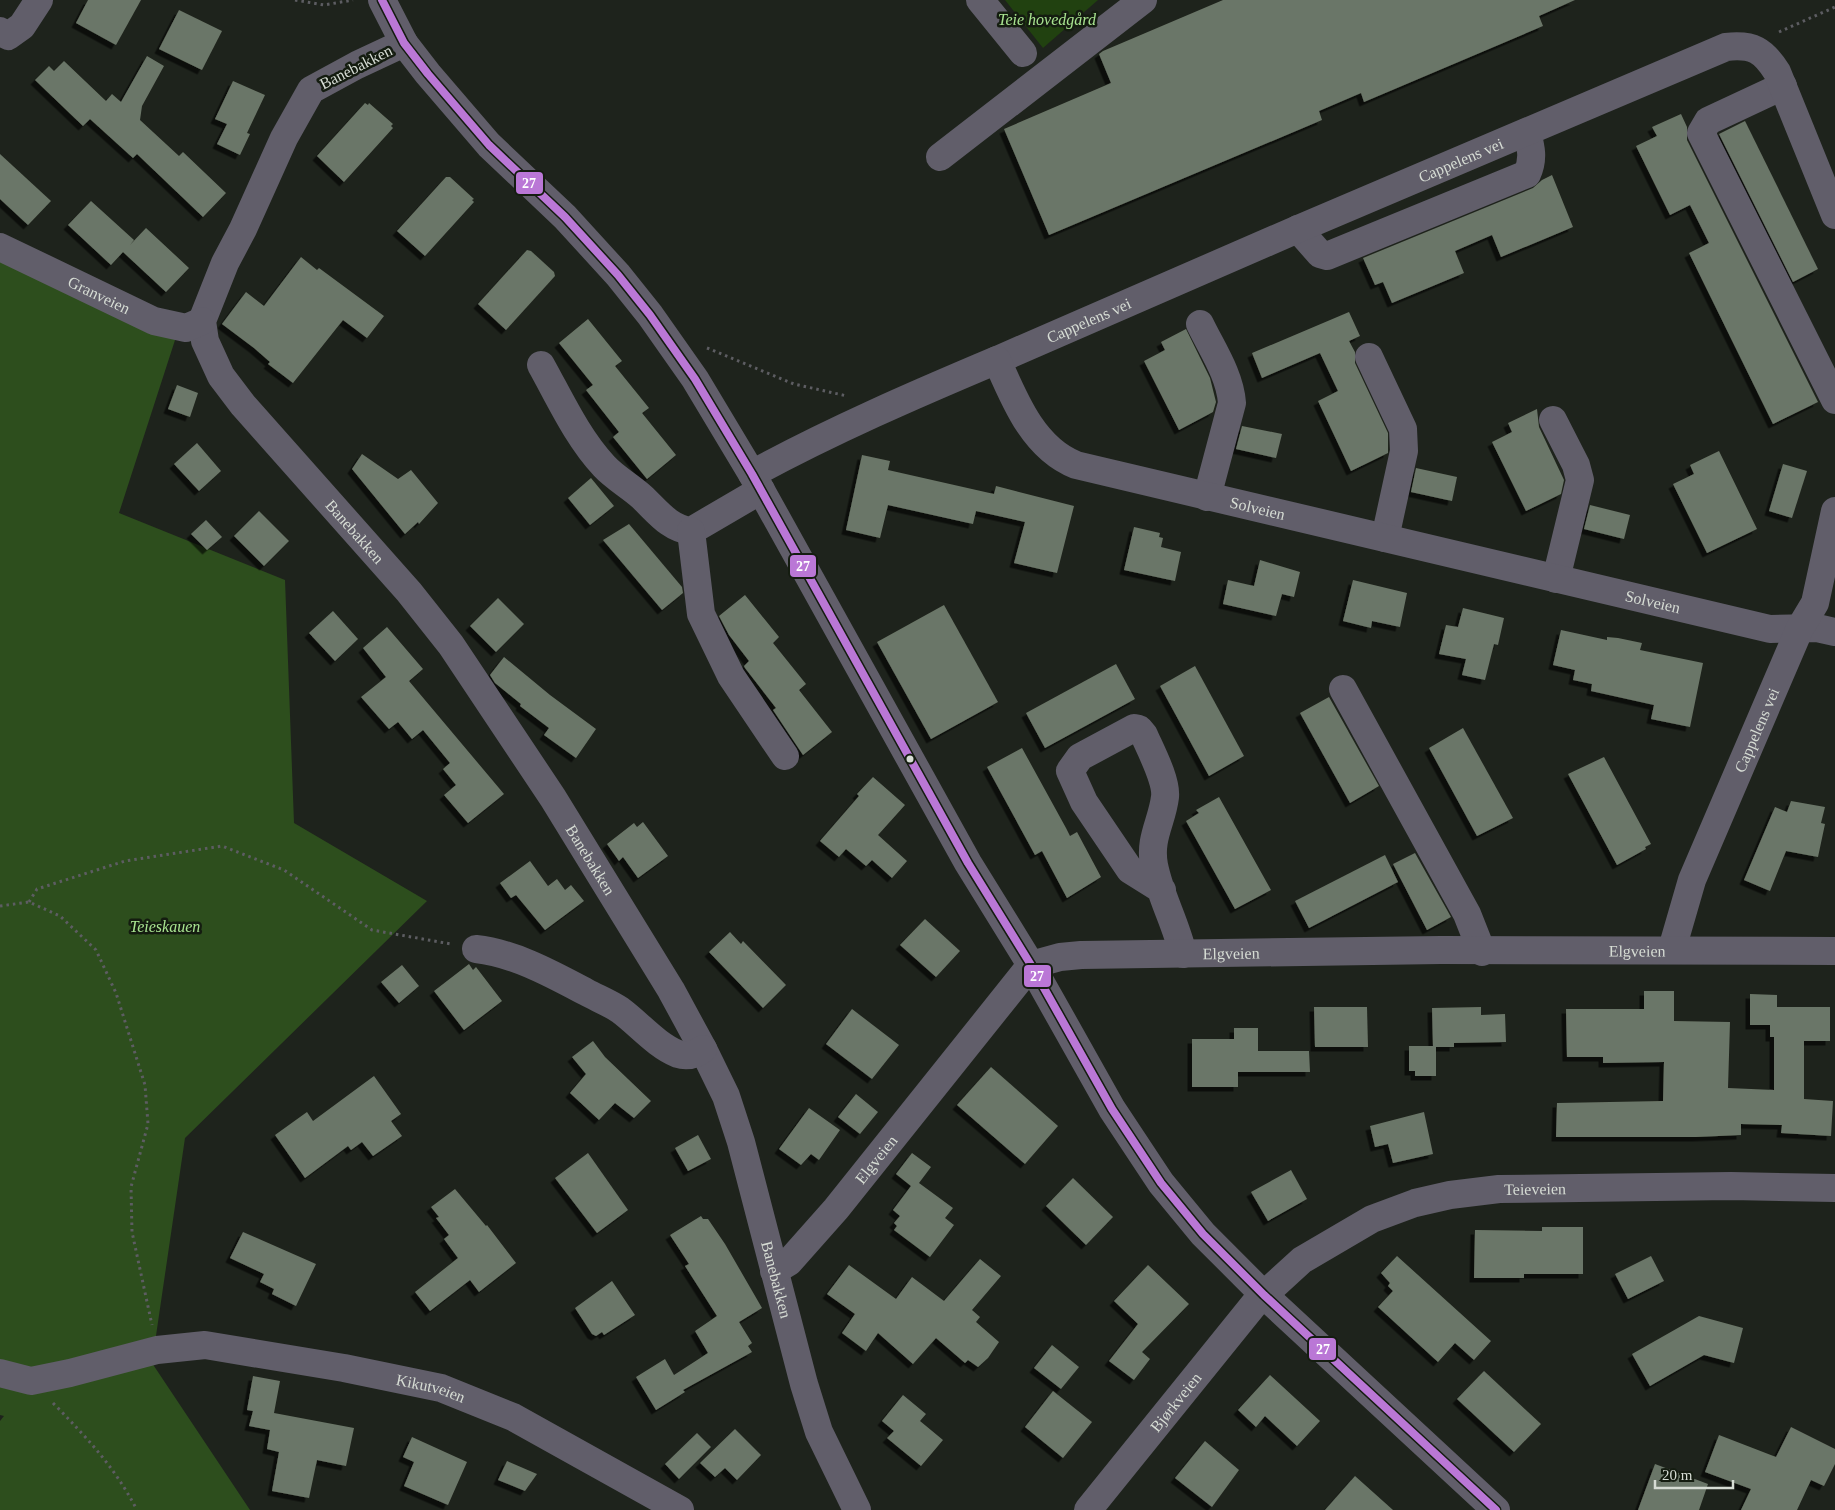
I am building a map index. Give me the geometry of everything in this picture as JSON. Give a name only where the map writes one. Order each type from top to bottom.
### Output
[{"type":"street","points":[[11,29],[39,0]]},
{"type":"street","points":[[382,0],[404,43],[428,74],[489,145],[566,217],[650,315],[696,379],[757,482],[968,863],[1031,965],[1112,1109],[1161,1182],[1203,1234],[1483,1505]]},
{"type":"street","points":[[980,0],[1023,53]]},
{"type":"street","points":[[940,157],[1143,0]]},
{"type":"street","name":"Banebakken","points":[[404,43],[356,65],[311,90],[262,184],[243,229],[225,263],[202,322],[204,341],[221,376],[242,405],[409,592],[451,644],[552,798],[670,990],[703,1049],[726,1096],[741,1142],[804,1384],[819,1432],[857,1510]]},
{"type":"street","name":"Cappelens vei","points":[[997,360],[1298,228],[1726,47],[1743,46],[1757,50]]},
{"type":"street","points":[[1757,50],[1768,58],[1827,171],[1835,215]]},
{"type":"street","points":[[1782,86],[1708,121],[1701,133],[1835,400]]},
{"type":"street","points":[[1298,228],[1320,254],[1327,256],[1527,174],[1532,164],[1532,150],[1527,132]]},
{"type":"street","name":"Granveien","points":[[0,247],[154,320],[186,328],[202,322]]},
{"type":"street","points":[[1200,324],[1225,374],[1231,392],[1232,403],[1207,497]]},
{"type":"street","points":[[1369,357],[1403,429],[1405,438],[1404,451],[1385,538]]},
{"type":"street","points":[[541,365],[578,430],[605,467],[641,496],[670,525],[679,530],[691,531],[804,446],[889,406],[997,360]]},
{"type":"street","name":"Solveien","points":[[997,360],[1009,388],[1032,429],[1050,449],[1068,462],[1105,473],[1770,629],[1817,628],[1835,632]]},
{"type":"street","points":[[1553,420],[1576,465],[1580,480],[1556,578]]},
{"type":"street","name":"Cappelens vei","points":[[1672,949],[1692,880],[1800,628],[1815,603],[1835,512]]},
{"type":"street","points":[[691,531],[701,614],[730,676],[785,756]]},
{"type":"street","points":[[1343,689],[1466,914],[1482,952]]},
{"type":"street","points":[[1162,890],[1130,870],[1084,802],[1070,771],[1080,757],[1134,728],[1139,729],[1144,735],[1165,787],[1165,797],[1157,824],[1153,849],[1154,865],[1183,954]]},
{"type":"street","points":[[476,949],[490,950],[566,981],[618,1009],[667,1048],[681,1055],[697,1054],[703,1049]]},
{"type":"street","name":"Elgveien","points":[[774,1271],[789,1262],[836,1209],[1031,965],[1060,957],[1081,955],[1441,950],[1482,952],[1635,952],[1672,949],[1835,951]]},
{"type":"street","name":"Teieveien","points":[[1264,1295],[1302,1260],[1372,1219],[1415,1203],[1450,1195],[1499,1189],[1570,1187],[1835,1188]]},
{"type":"street","name":"Bjørkveien","points":[[1088,1510],[1197,1374],[1264,1295]]},
{"type":"street","name":"Kikutveien","points":[[31,1381],[158,1350],[205,1345],[344,1368],[441,1388],[513,1417],[680,1510]]},
{"type":"street","points":[[0,1373],[31,1381]]},
{"type":"path","points":[[295,0],[324,5],[353,0]]},
{"type":"path","points":[[1757,50],[1768,38],[1790,26],[1835,7]]},
{"type":"path","points":[[705,348],[794,384],[889,406]]},
{"type":"path","points":[[29,902],[37,889],[125,860],[222,846],[284,870],[372,930],[476,949]]},
{"type":"path","points":[[0,906],[29,902],[60,916],[96,950],[116,993],[145,1085],[148,1124],[131,1187],[132,1232],[158,1350]]},
{"type":"path","points":[[31,1381],[98,1450],[125,1487],[137,1510]]},
{"type":"green space","name":"Teie hovedgård","points":[[1005,0],[1098,0],[1043,48]]},
{"type":"green space","name":"Teieskauen","points":[[0,261],[176,337],[119,513],[285,580],[294,823],[427,901],[185,1138],[152,1363],[250,1510],[0,1510],[0,1421],[4,1416],[0,1415]]},
{"type":"building","points":[[88,0],[141,0],[116,45],[76,23]]},
{"type":"building","points":[[1223,0],[1575,0],[1539,16],[1543,26],[1364,102],[1361,93],[1319,111],[1322,120],[1049,235],[1004,129],[1111,83],[1099,54],[1103,51]]},
{"type":"building","points":[[179,10],[222,31],[202,70],[159,49]]},
{"type":"building","points":[[147,56],[164,66],[142,106],[140,120],[179,156],[183,152],[226,193],[203,217],[137,154],[133,158],[90,119],[83,126],[35,80],[49,66],[54,71],[64,61],[106,101],[112,94],[121,102]]},
{"type":"building","points":[[233,81],[265,95],[247,133],[250,134],[240,155],[217,144],[227,124],[215,119]]},
{"type":"building","points":[[365,103],[368,105],[369,103],[393,124],[391,126],[393,128],[344,182],[317,156]]},
{"type":"building","points":[[1681,114],[1687,127],[1687,140],[1818,402],[1773,424],[1689,253],[1709,243],[1690,205],[1670,215],[1636,146],[1657,136],[1652,127]]},
{"type":"building","points":[[1745,121],[1818,269],[1793,282],[1719,134]]},
{"type":"building","points":[[0,154],[51,201],[28,225],[0,199]]},
{"type":"building","points":[[1552,175],[1573,227],[1501,257],[1492,235],[1455,251],[1464,273],[1392,303],[1383,282],[1375,285],[1363,258],[1533,188],[1542,180]]},
{"type":"building","points":[[446,177],[450,177],[474,199],[472,200],[474,202],[425,256],[397,231]]},
{"type":"building","points":[[91,201],[134,240],[130,245],[146,228],[189,268],[166,292],[123,252],[111,265],[68,225]]},
{"type":"building","points":[[527,250],[531,251],[554,272],[555,276],[506,330],[478,304]]},
{"type":"building","points":[[301,257],[384,316],[367,338],[343,320],[293,383],[268,364],[270,362],[254,348],[222,324],[246,292],[264,306]]},
{"type":"building","points":[[1349,312],[1360,336],[1349,341],[1355,352],[1355,363],[1388,433],[1388,453],[1351,471],[1318,401],[1338,391],[1320,353],[1262,378],[1252,353]]},
{"type":"building","points":[[588,319],[622,361],[615,366],[649,408],[642,413],[676,455],[647,479],[613,437],[619,432],[586,390],[593,385],[559,343]]},
{"type":"building","points":[[1186,329],[1210,378],[1216,402],[1213,412],[1179,430],[1144,361],[1165,350],[1161,342]]},
{"type":"building","points":[[177,385],[198,393],[190,417],[168,409]]},
{"type":"building","points":[[1537,409],[1539,427],[1564,480],[1561,494],[1526,511],[1492,442],[1512,432],[1508,423]]},
{"type":"building","points":[[1242,426],[1282,434],[1276,458],[1236,449]]},
{"type":"building","points":[[197,443],[221,471],[199,491],[174,464]]},
{"type":"building","points":[[1719,451],[1757,529],[1707,553],[1673,484],[1694,474],[1690,465]]},
{"type":"building","points":[[362,454],[398,479],[411,470],[438,503],[419,524],[418,522],[405,534],[352,469]]},
{"type":"building","points":[[862,455],[890,461],[888,470],[994,494],[996,486],[1074,506],[1057,573],[1014,563],[1025,522],[976,511],[973,524],[888,505],[880,538],[846,530]]},
{"type":"building","points":[[1783,464],[1807,471],[1792,518],[1769,511]]},
{"type":"building","points":[[1416,468],[1457,477],[1452,501],[1411,492]]},
{"type":"building","points":[[591,478],[614,506],[590,525],[568,498]]},
{"type":"building","points":[[1590,505],[1630,515],[1624,539],[1584,529]]},
{"type":"building","points":[[259,511],[289,541],[264,566],[234,536]]},
{"type":"building","points":[[206,520],[222,537],[207,550],[191,534]]},
{"type":"building","points":[[629,524],[682,587],[683,593],[662,610],[603,540]]},
{"type":"building","points":[[1134,527],[1160,533],[1159,537],[1163,538],[1161,547],[1181,552],[1175,581],[1124,570]]},
{"type":"building","points":[[1260,560],[1300,572],[1294,597],[1282,594],[1276,616],[1223,604],[1228,580],[1254,586]]},
{"type":"building","points":[[1353,580],[1407,593],[1400,627],[1372,621],[1371,628],[1343,621]]},
{"type":"building","points":[[745,595],[779,637],[773,643],[806,684],[799,690],[832,732],[803,755],[773,710],[776,708],[745,668],[744,666],[749,661],[729,635],[719,616]]},
{"type":"building","points":[[498,598],[524,624],[496,652],[470,626]]},
{"type":"building","points":[[944,605],[998,702],[931,739],[877,642]]},
{"type":"building","points":[[1463,608],[1504,618],[1498,645],[1494,644],[1485,680],[1462,675],[1466,659],[1439,654],[1446,625],[1458,627]]},
{"type":"building","points":[[333,611],[358,639],[335,661],[309,633]]},
{"type":"building","points":[[387,627],[423,669],[409,681],[504,794],[468,823],[444,795],[456,785],[443,769],[450,763],[423,730],[412,739],[398,722],[389,729],[361,697],[386,677],[363,648]]},
{"type":"building","points":[[1561,630],[1607,640],[1607,637],[1642,643],[1640,650],[1703,663],[1690,727],[1651,719],[1654,705],[1591,691],[1592,684],[1573,680],[1575,670],[1553,665]]},
{"type":"building","points":[[504,657],[550,695],[596,729],[576,758],[544,735],[549,728],[520,706],[521,704],[495,683],[490,675]]},
{"type":"building","points":[[1116,664],[1135,699],[1045,748],[1026,713]]},
{"type":"building","points":[[1195,666],[1244,756],[1209,776],[1160,686]]},
{"type":"building","points":[[1329,697],[1379,786],[1350,803],[1300,713]]},
{"type":"building","points":[[1463,728],[1513,818],[1477,836],[1429,748]]},
{"type":"building","points":[[1022,748],[1070,836],[1077,832],[1101,877],[1067,898],[1042,851],[1035,855],[987,767]]},
{"type":"building","points":[[1604,757],[1651,844],[1645,847],[1646,849],[1617,865],[1568,774]]},
{"type":"building","points":[[873,777],[905,805],[878,835],[907,861],[892,878],[872,860],[866,866],[846,849],[839,857],[820,841]]},
{"type":"building","points":[[1219,797],[1271,890],[1235,909],[1186,821],[1199,813],[1196,810]]},
{"type":"building","points":[[1791,801],[1825,807],[1821,823],[1825,824],[1818,857],[1786,851],[1770,891],[1744,880],[1775,807],[1787,812]]},
{"type":"building","points":[[643,822],[668,856],[638,878],[623,857],[619,861],[607,844],[634,823],[637,827]]},
{"type":"building","points":[[1415,853],[1451,917],[1427,930],[1393,864]]},
{"type":"building","points":[[1385,855],[1398,882],[1309,928],[1295,901]]},
{"type":"building","points":[[530,861],[548,886],[557,879],[565,890],[571,885],[584,901],[545,930],[516,895],[511,898],[500,883]]},
{"type":"building","points":[[925,919],[960,951],[936,977],[900,945]]},
{"type":"building","points":[[730,932],[741,944],[743,941],[786,985],[763,1008],[709,952]]},
{"type":"building","points":[[469,964],[473,970],[476,967],[502,1001],[464,1030],[434,991]]},
{"type":"building","points":[[402,965],[419,986],[399,1003],[381,982]]},
{"type":"building","points":[[1644,991],[1674,991],[1674,1021],[1730,1022],[1728,1088],[1774,1090],[1774,1037],[1770,1037],[1770,1025],[1750,1025],[1750,994],[1777,995],[1777,1007],[1830,1007],[1830,1041],[1804,1041],[1804,1099],[1833,1101],[1831,1136],[1781,1133],[1782,1125],[1741,1124],[1741,1135],[1696,1137],[1556,1137],[1557,1103],[1663,1101],[1664,1062],[1603,1063],[1603,1057],[1567,1057],[1566,1009],[1644,1009]]},
{"type":"building","points":[[1314,1007],[1367,1007],[1368,1047],[1315,1047]]},
{"type":"building","points":[[1481,1007],[1481,1015],[1505,1014],[1506,1042],[1454,1043],[1454,1047],[1436,1047],[1436,1076],[1415,1076],[1415,1071],[1409,1071],[1409,1046],[1433,1046],[1432,1008]]},
{"type":"building","points":[[852,1009],[899,1045],[872,1079],[826,1044]]},
{"type":"building","points":[[1234,1028],[1258,1028],[1258,1051],[1309,1051],[1310,1072],[1238,1072],[1238,1087],[1192,1087],[1192,1039],[1234,1039]]},
{"type":"building","points":[[593,1041],[605,1057],[651,1101],[634,1118],[615,1103],[599,1120],[570,1093],[586,1074],[572,1057]]},
{"type":"building","points":[[991,1067],[1058,1126],[1025,1164],[957,1105]]},
{"type":"building","points":[[374,1076],[401,1114],[391,1121],[402,1136],[373,1156],[362,1142],[351,1150],[348,1146],[305,1178],[275,1135],[307,1112],[313,1121]]},
{"type":"building","points":[[856,1094],[878,1112],[860,1134],[838,1117]]},
{"type":"building","points":[[809,1108],[840,1130],[819,1160],[811,1154],[801,1165],[779,1149]]},
{"type":"building","points":[[1424,1112],[1433,1154],[1393,1163],[1388,1144],[1375,1147],[1370,1126]]},
{"type":"building","points":[[698,1135],[711,1159],[688,1171],[675,1148]]},
{"type":"building","points":[[588,1153],[628,1210],[597,1233],[555,1178]]},
{"type":"building","points":[[912,1153],[931,1167],[919,1183],[953,1208],[945,1218],[954,1225],[930,1257],[894,1230],[897,1226],[894,1223],[900,1216],[893,1210],[911,1186],[896,1174]]},
{"type":"building","points":[[1291,1170],[1307,1199],[1268,1221],[1251,1192]]},
{"type":"building","points":[[1073,1178],[1113,1217],[1086,1245],[1046,1206]]},
{"type":"building","points":[[455,1189],[487,1225],[516,1263],[479,1292],[470,1280],[430,1311],[415,1292],[458,1258],[444,1239],[449,1235],[436,1218],[439,1217],[431,1207]]},
{"type":"building","points":[[701,1216],[703,1219],[708,1219],[725,1244],[762,1308],[739,1322],[752,1343],[748,1346],[752,1352],[683,1390],[685,1392],[656,1410],[636,1377],[665,1359],[674,1375],[708,1353],[695,1331],[717,1316],[685,1266],[689,1264],[670,1235]]},
{"type":"building","points":[[1542,1227],[1583,1227],[1583,1274],[1524,1274],[1524,1278],[1474,1278],[1475,1230],[1542,1231]]},
{"type":"building","points":[[243,1232],[316,1264],[296,1306],[272,1294],[274,1289],[260,1282],[264,1274],[230,1258]]},
{"type":"building","points":[[1397,1256],[1491,1341],[1474,1360],[1455,1343],[1438,1362],[1378,1307],[1393,1291],[1388,1286],[1390,1283],[1381,1273]]},
{"type":"building","points":[[1651,1256],[1664,1281],[1628,1299],[1615,1274]]},
{"type":"building","points":[[980,1259],[1001,1276],[972,1310],[980,1317],[976,1322],[999,1342],[988,1358],[978,1367],[968,1360],[965,1363],[936,1338],[913,1364],[878,1333],[866,1351],[842,1333],[855,1314],[827,1294],[849,1265],[896,1299],[912,1277],[944,1301]]},
{"type":"building","points":[[1148,1265],[1189,1304],[1142,1352],[1150,1359],[1134,1380],[1109,1361],[1138,1324],[1114,1301]]},
{"type":"building","points":[[612,1281],[635,1315],[604,1335],[602,1332],[596,1336],[592,1334],[575,1308]]},
{"type":"building","points":[[1699,1316],[1743,1328],[1734,1363],[1704,1355],[1650,1386],[1632,1354]]},
{"type":"building","points":[[1052,1345],[1079,1367],[1061,1389],[1034,1368]]},
{"type":"building","points":[[1484,1371],[1541,1424],[1514,1452],[1457,1399]]},
{"type":"building","points":[[1270,1375],[1320,1421],[1297,1446],[1265,1416],[1256,1427],[1238,1410]]},
{"type":"building","points":[[253,1376],[280,1381],[274,1413],[354,1428],[346,1466],[317,1460],[309,1498],[272,1491],[279,1452],[267,1449],[270,1430],[249,1426],[253,1411],[247,1410]]},
{"type":"building","points":[[1053,1391],[1092,1422],[1063,1458],[1025,1427]]},
{"type":"building","points":[[903,1395],[926,1414],[920,1421],[943,1440],[921,1466],[887,1438],[894,1431],[882,1421]]},
{"type":"building","points":[[1791,1427],[1835,1449],[1835,1464],[1824,1486],[1811,1480],[1797,1510],[1741,1510],[1751,1489],[1705,1472],[1719,1435],[1776,1457]]},
{"type":"building","points":[[735,1429],[761,1455],[737,1480],[725,1468],[715,1477],[700,1463]]},
{"type":"building","points":[[697,1433],[711,1447],[679,1479],[665,1464]]},
{"type":"building","points":[[412,1437],[467,1462],[448,1505],[404,1486],[414,1462],[403,1457]]},
{"type":"building","points":[[1205,1441],[1239,1470],[1212,1507],[1175,1478]]},
{"type":"building","points":[[507,1461],[537,1474],[525,1491],[498,1480]]},
{"type":"building","points":[[1655,1464],[1708,1484],[1699,1510],[1638,1510]]},
{"type":"building","points":[[1355,1476],[1393,1510],[1325,1510]]},
{"type":"transit line","name":"27","points":[[382,0],[404,43],[428,74],[489,145],[565,217],[618,275],[650,315],[695,379],[752,474],[968,863],[1031,965],[1112,1109],[1161,1183],[1203,1234],[1264,1295],[1496,1510]]}]
